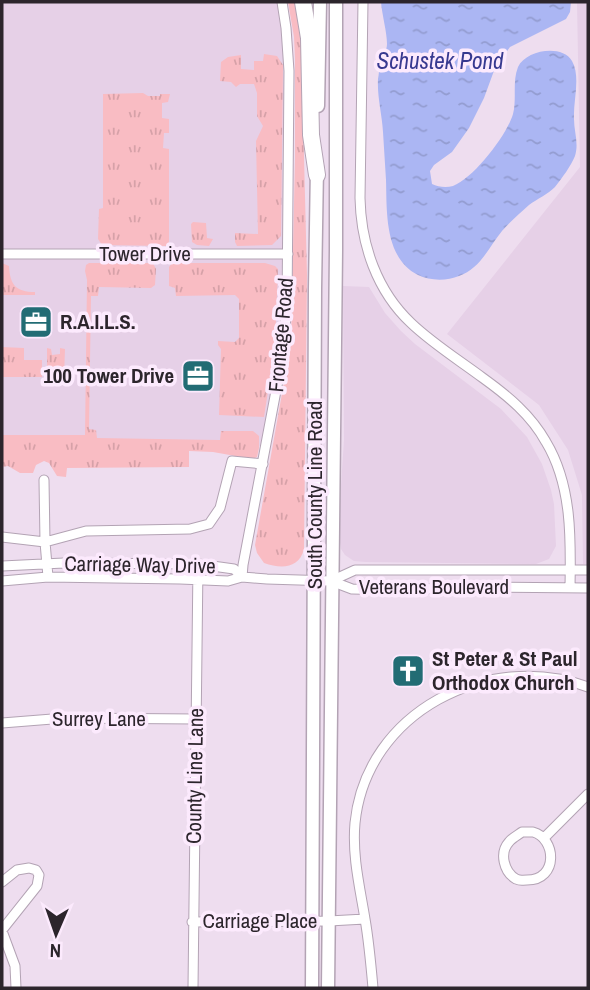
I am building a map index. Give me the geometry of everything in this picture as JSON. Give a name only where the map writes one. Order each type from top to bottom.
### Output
[{"type":"highway","points":[[303,2],[309,38],[311,135],[317,175]]},
{"type":"main road","name":"South County Line Road","points":[[312,988],[315,302],[320,2]]},
{"type":"main road","name":"South County Line Road","points":[[328,988],[336,2]]},
{"type":"street","name":"Frontage Road","points":[[243,577],[244,557],[281,362],[287,309],[289,71],[282,2]]},
{"type":"street","points":[[363,2],[359,198],[360,222],[372,264],[380,283],[402,315],[508,397],[523,411],[546,441],[566,495],[570,588]]},
{"type":"street","name":"Tower Drive","points":[[2,254],[288,254]]},
{"type":"street","points":[[2,537],[45,542],[86,531],[190,529],[209,524],[220,508],[232,461],[263,464]]},
{"type":"street","points":[[44,480],[48,577]]},
{"type":"street","name":"Carriage Way Drive","points":[[2,566],[46,563],[198,564],[234,569],[243,577]]},
{"type":"street","name":"County Line Lane","points":[[193,988],[198,564]]},
{"type":"street","name":"Veterans Boulevard","points":[[331,581],[355,570],[588,570]]},
{"type":"street","name":"Carriage Way Drive","points":[[2,581],[48,577],[228,581],[243,577]]},
{"type":"street","points":[[243,577],[331,581]]},
{"type":"street","name":"Veterans Boulevard","points":[[331,581],[352,589],[588,588]]},
{"type":"street","points":[[373,988],[355,848],[357,809],[376,760],[403,725],[444,696],[463,688],[493,679],[522,676],[565,680],[588,687]]},
{"type":"street","name":"Surrey Lane","points":[[2,723],[65,718],[197,719]]},
{"type":"street","points":[[544,838],[588,794]]},
{"type":"street","points":[[522,832],[535,832],[544,838],[551,852],[551,863],[544,875],[533,880],[519,880],[507,872],[503,859],[508,842],[522,832]]},
{"type":"street","points":[[2,882],[17,870],[29,868],[36,870],[39,875],[37,886],[2,930],[15,965],[16,988]]},
{"type":"street","name":"Carriage Place","points":[[192,922],[365,919]]},
{"type":"shaded area","points":[[2,2],[278,2],[283,40],[284,93],[280,332],[261,446],[2,446]]},
{"type":"shaded area","points":[[577,2],[588,2],[588,564],[583,564],[582,495],[568,450],[539,405],[447,334],[580,167]]},
{"type":"shaded area","points":[[343,286],[369,287],[385,313],[401,331],[501,409],[527,437],[542,464],[554,504],[556,546],[549,559],[536,564],[366,562],[354,561],[345,555],[341,549],[338,530],[344,440]]},
{"type":"green space","points":[[288,2],[296,2],[301,38],[307,275],[304,549],[302,556],[294,564],[277,566],[264,563],[255,545],[291,343],[295,59]]},
{"type":"green space","points":[[264,54],[277,56],[283,65],[281,236],[272,245],[237,246],[235,233],[258,234],[256,141],[263,126],[257,116],[257,93],[254,84],[240,84],[236,87],[231,82],[220,81],[221,62],[228,57],[241,55],[241,69],[254,70],[254,61],[263,61]]},
{"type":"green space","points":[[143,93],[148,96],[170,94],[168,102],[162,103],[162,118],[169,119],[169,133],[164,133],[163,148],[169,149],[169,242],[166,246],[102,245],[98,239],[99,209],[103,208],[103,94]]},
{"type":"green space","points":[[193,222],[206,223],[207,238],[213,239],[209,246],[192,242]]},
{"type":"green space","points":[[2,263],[9,266],[15,286],[23,291],[35,292],[35,295],[2,295]]},
{"type":"green space","points":[[89,263],[153,263],[156,269],[155,285],[151,288],[99,287],[98,296],[91,296],[89,429],[96,430],[97,438],[220,440],[221,431],[253,431],[259,436],[257,457],[252,459],[189,451],[189,467],[67,468],[66,477],[57,476],[49,463],[44,461],[36,465],[33,473],[20,473],[8,466],[2,467],[2,435],[85,435],[85,271]]},
{"type":"green space","points":[[172,263],[265,263],[278,269],[275,346],[264,417],[219,415],[221,349],[218,341],[235,342],[239,338],[239,299],[235,295],[176,296],[175,288],[169,286],[169,267]]},
{"type":"green space","points":[[2,347],[24,348],[24,360],[42,360],[42,377],[2,377]]},
{"type":"green space","points":[[47,348],[51,349],[52,355],[60,354],[60,348],[65,349],[64,378],[47,376]]},
{"type":"water","name":"Schustek Pond","points":[[381,2],[571,2],[566,19],[510,47],[495,68],[469,128],[452,152],[430,171],[432,184],[453,186],[489,155],[510,123],[515,102],[516,73],[528,56],[553,51],[560,52],[572,61],[576,74],[574,119],[577,147],[571,164],[555,187],[529,205],[505,228],[473,268],[454,278],[438,280],[418,275],[407,267],[393,246],[388,219],[378,86],[380,64],[387,44]]},
{"type":"place","name":"R.A.I.L.S.","points":[[36,322]]},
{"type":"place","name":"100 Tower Drive","points":[[198,376]]},
{"type":"place","name":"St Peter & St Paul Orthodox Church","points":[[408,671]]}]
